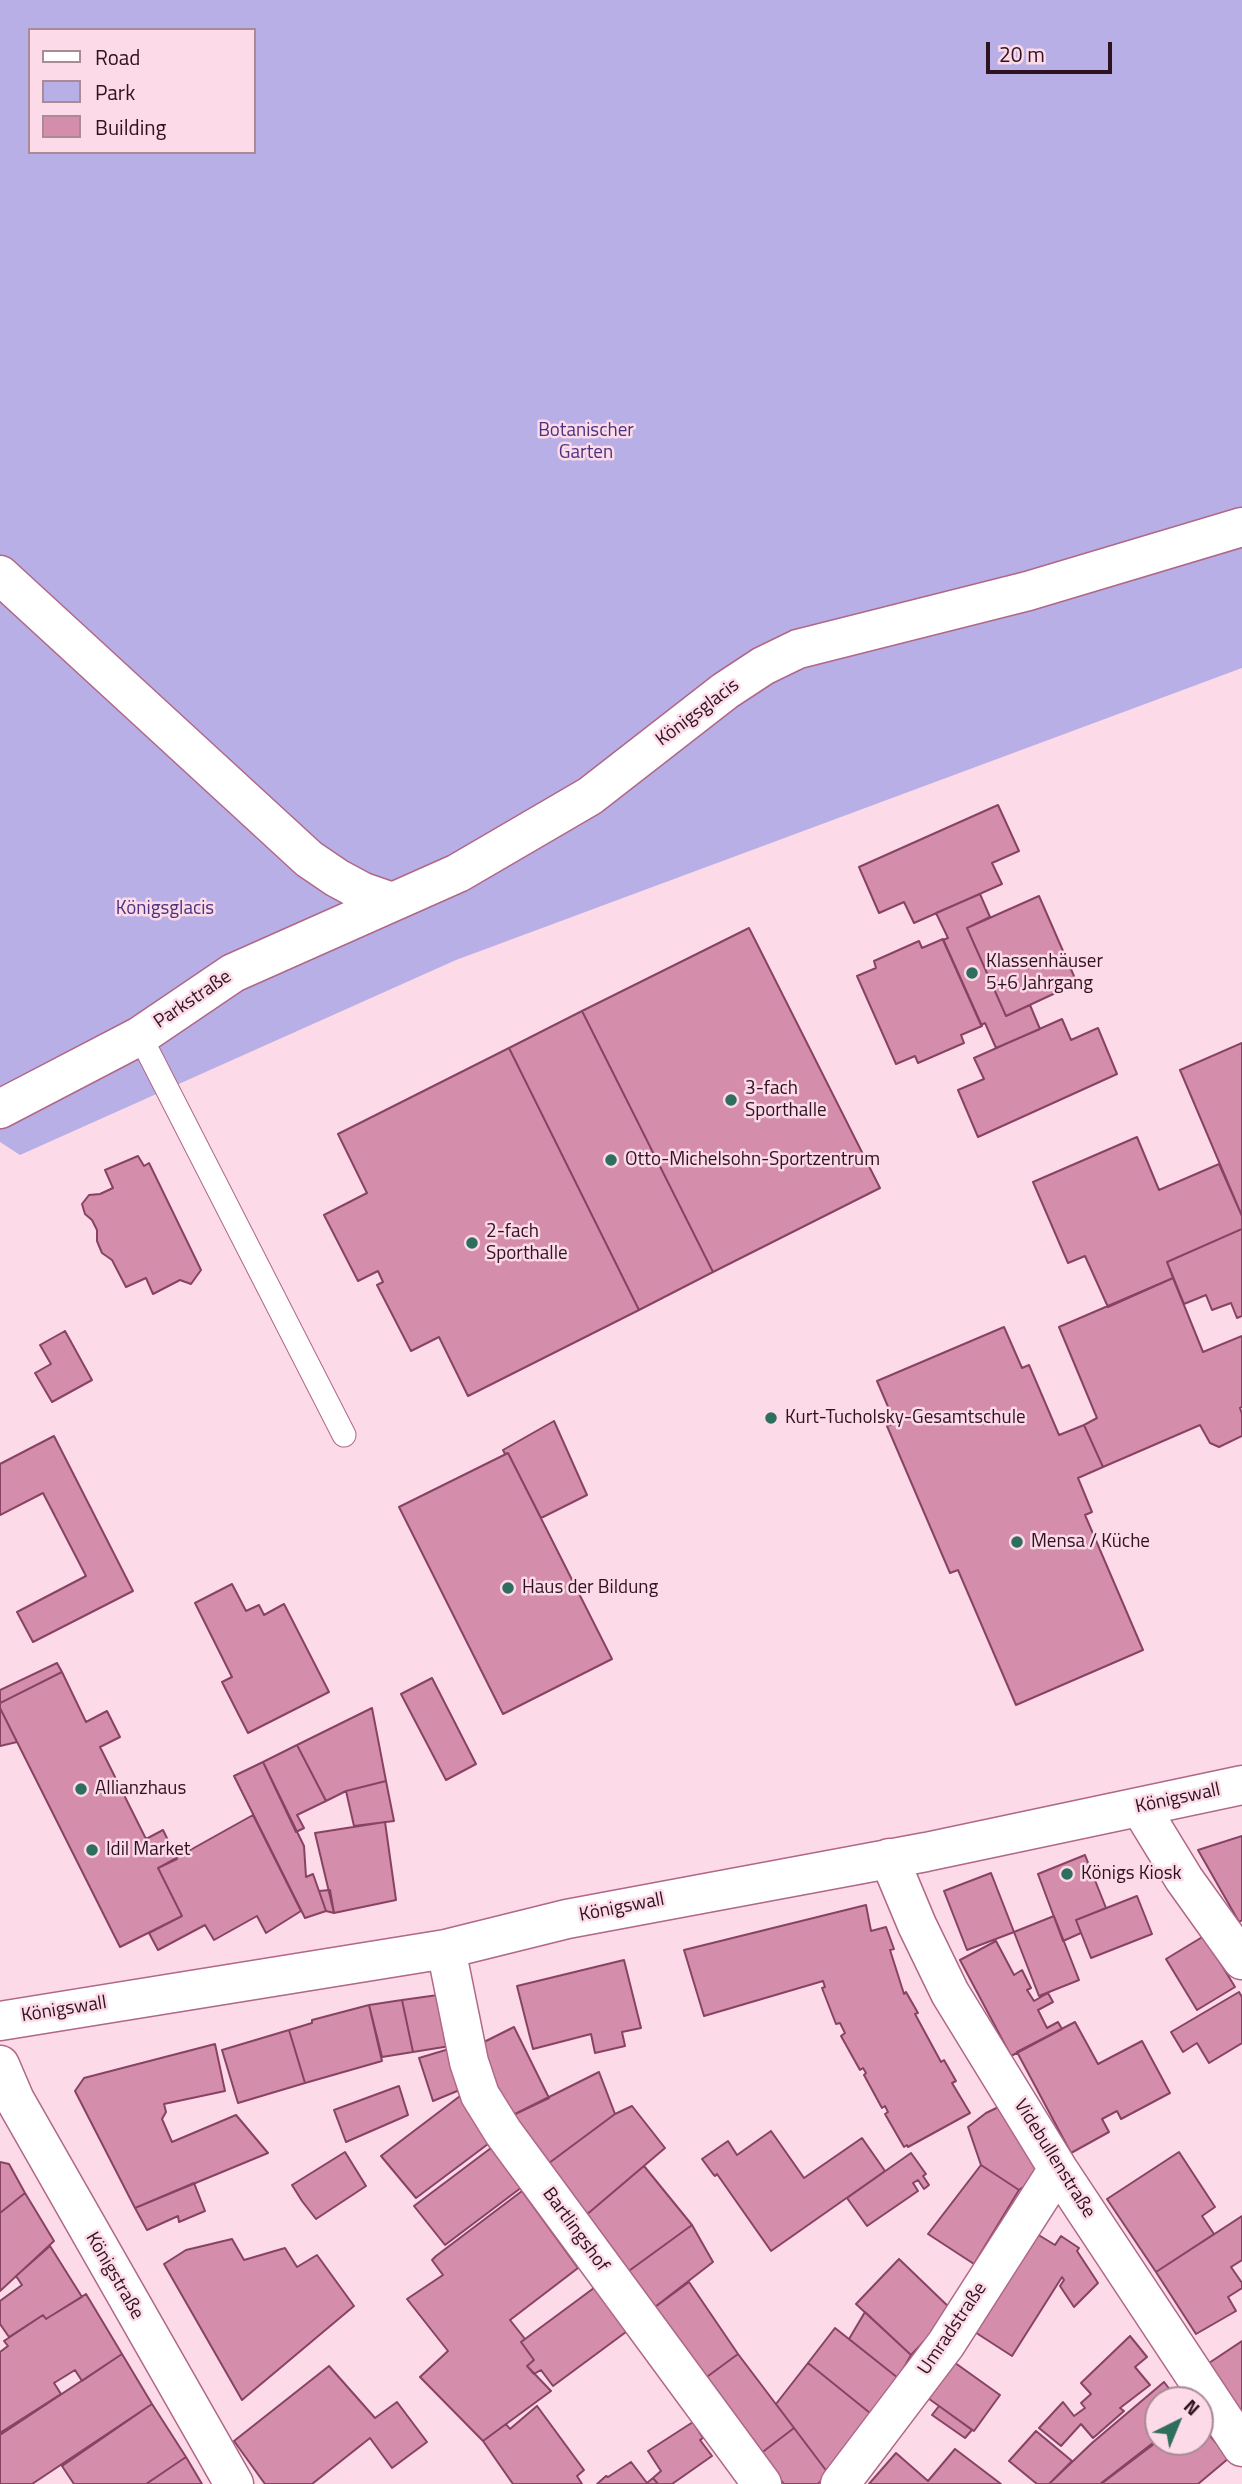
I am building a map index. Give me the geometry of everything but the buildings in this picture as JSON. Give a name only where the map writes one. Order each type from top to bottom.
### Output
[{"type":"street","name":"Königsglacis","points":[[392,902],[458,873],[590,796],[725,691],[763,666],[798,649],[1028,591],[1242,527]]},
{"type":"street","points":[[0,575],[309,859],[363,892],[392,902]]},
{"type":"street","name":"Parkstraße","points":[[0,1109],[140,1036],[233,972],[392,902]]},
{"type":"street","name":"Königswall","points":[[0,2021],[446,1948],[567,1919],[889,1858],[1242,1785]]},
{"type":"street","points":[[1140,1807],[1184,1879],[1242,1960]]},
{"type":"street","name":"Videbullenstraße","points":[[889,1858],[950,1993],[1058,2169],[1242,2447]]},
{"type":"street","name":"Bartlingshof","points":[[446,1948],[468,2062],[480,2095],[503,2132],[762,2484]]},
{"type":"street","name":"Königstraße","points":[[0,2065],[8,2108],[234,2484]]},
{"type":"street","name":"Umradstraße","points":[[840,2484],[946,2344],[1058,2169]]},
{"type":"lane","points":[[140,1036],[344,1435]]},
{"type":"green space","name":"Botanischer Garten","points":[[0,0],[1242,0],[1242,668],[456,960],[20,1155],[0,1142]]},
{"type":"place","name":"Klassenhäuser 5+6 Jahrgang","points":[[972,973]]},
{"type":"place","name":"3-fach Sporthalle","points":[[731,1100]]},
{"type":"place","name":"Otto-Michelsohn-Sportzentrum","points":[[611,1160]]},
{"type":"place","name":"2-fach Sporthalle","points":[[472,1243]]},
{"type":"place","name":"Kurt-Tucholsky-Gesamtschule","points":[[771,1418]]},
{"type":"place","name":"Mensa / Küche","points":[[1017,1542]]},
{"type":"place","name":"Haus der Bildung","points":[[508,1588]]},
{"type":"place","name":"Allianzhaus","points":[[81,1789]]},
{"type":"place","name":"Idil Market","points":[[92,1850]]},
{"type":"place","name":"Königs Kiosk","points":[[1067,1874]]}]
